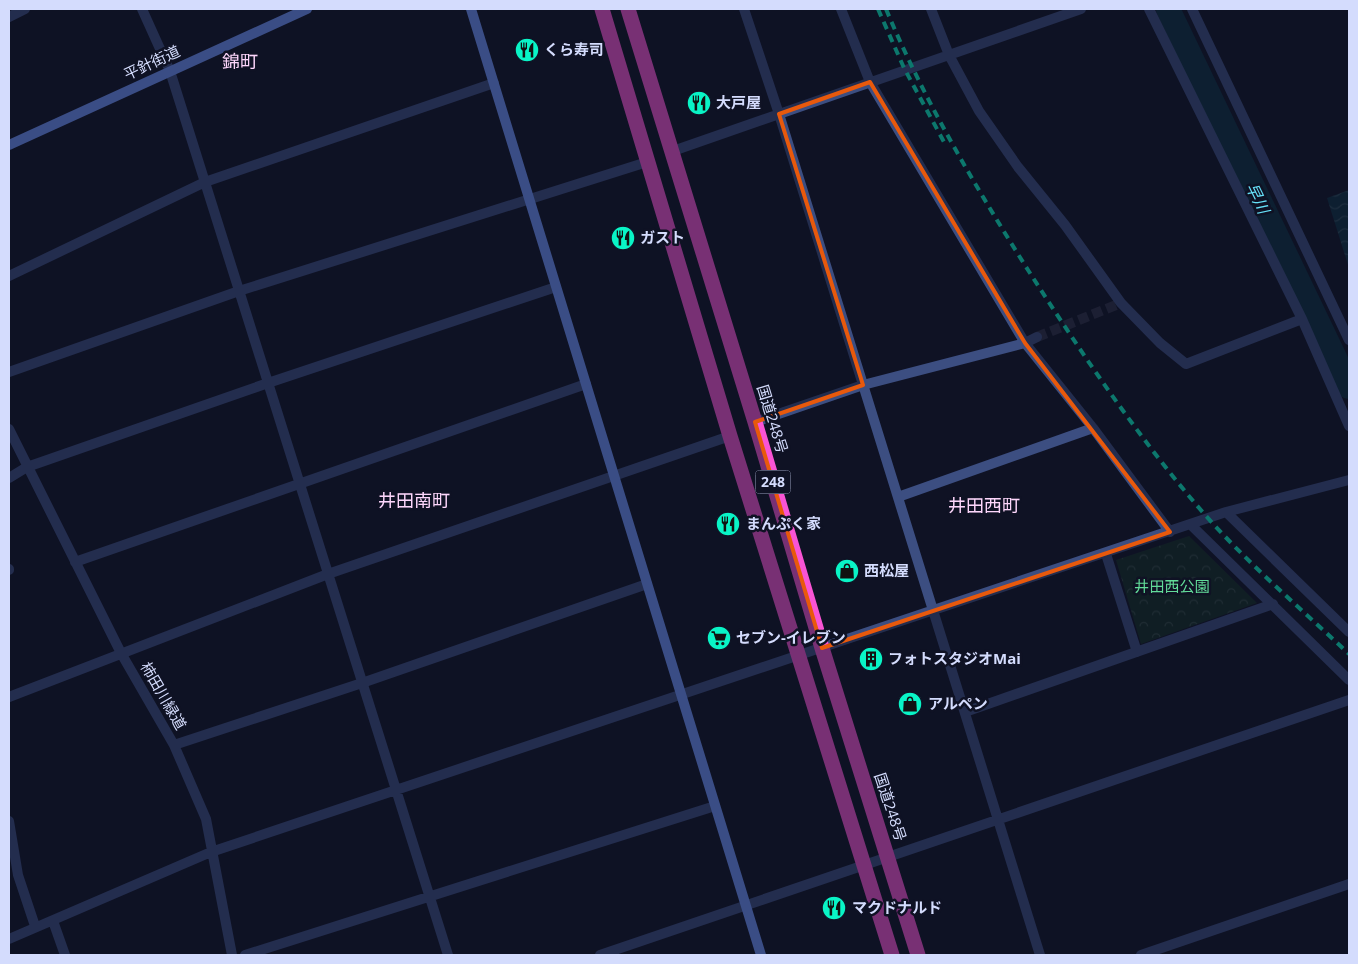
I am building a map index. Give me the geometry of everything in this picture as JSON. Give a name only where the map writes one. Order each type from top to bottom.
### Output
[{"type":"highway","name":"248","points":[[602,9],[730,436],[892,955]]},
{"type":"highway","name":"国道248号","points":[[628,9],[670,152],[755,422],[822,648],[918,955]]},
{"type":"street","points":[[9,16],[25,9]]},
{"type":"street","points":[[142,9],[170,71],[448,955]]},
{"type":"street","name":"平針街道","points":[[9,145],[307,9]]},
{"type":"street","points":[[471,9],[761,955]]},
{"type":"street","points":[[744,9],[780,114],[1040,955]]},
{"type":"street","points":[[841,9],[870,82],[1024,343],[1093,428],[1170,532]]},
{"type":"street","points":[[931,9],[949,55],[979,111],[1121,303],[1160,343],[1186,364],[1302,319]]},
{"type":"street","points":[[670,152],[1081,9]]},
{"type":"street","points":[[1150,9],[1302,319],[1349,426]]},
{"type":"street","points":[[1192,9],[1349,340]]},
{"type":"street","points":[[9,276],[205,182],[494,83]]},
{"type":"street","points":[[9,372],[239,291],[647,162]]},
{"type":"street","points":[[9,478],[27,467],[268,383],[556,287]]},
{"type":"street","points":[[755,422],[864,385],[1024,343],[1037,337]]},
{"type":"street","points":[[75,562],[586,384]]},
{"type":"street","points":[[898,497],[1093,428]]},
{"type":"street","name":"柿田川緑道","points":[[9,429],[121,653],[174,745],[206,819],[232,955]]},
{"type":"street","points":[[10,695],[328,574],[730,436]]},
{"type":"street","points":[[9,939],[211,852],[1106,554],[1226,512],[1349,480]]},
{"type":"street","points":[[1226,512],[1349,632]]},
{"type":"street","points":[[1191,525],[1349,680]]},
{"type":"street","points":[[1106,554],[1136,652]]},
{"type":"street","points":[[174,745],[362,683],[647,584]]},
{"type":"street","points":[[965,712],[1273,604]]},
{"type":"street","points":[[600,955],[1349,700]]},
{"type":"street","points":[[245,955],[430,898],[715,806]]},
{"type":"street","points":[[9,821],[18,875],[36,926]]},
{"type":"street","points":[[1141,955],[1349,884]]},
{"type":"street","points":[[53,921],[65,955]]},
{"type":"highlighted area","points":[[870,82],[1025,343],[1170,532],[822,648],[755,422],[863,385],[779,114]]},
{"type":"green space","name":"井田西公園","points":[[1189,536],[1257,603],[1141,644],[1116,560]]},
{"type":"water","points":[[1349,190],[1349,268],[1327,198]]},
{"type":"waterway","name":"早川","points":[[1168,9],[1349,387]]},
{"type":"tunnel","points":[[1037,337],[1121,303]]},
{"type":"railway","points":[[878,9],[904,68],[944,142]]},
{"type":"railway","points":[[886,9],[917,76],[951,142],[1028,270],[1107,389],[1172,475],[1230,542],[1349,654]]},
{"type":"place","name":"くら寿司","points":[[527,50]]},
{"type":"place","name":"大戸屋","points":[[699,103]]},
{"type":"place","name":"ガスト","points":[[623,238]]},
{"type":"place","name":"まんぷく家","points":[[728,524]]},
{"type":"place","name":"西松屋","points":[[847,571]]},
{"type":"place","name":"セブン-イレブン","points":[[719,638]]},
{"type":"place","name":"フォトスタジオMai","points":[[871,659]]},
{"type":"place","name":"アルペン","points":[[910,704]]},
{"type":"place","name":"マクドナルド","points":[[834,908]]},
{"type":"district","name":"錦町","points":[[240,62]]},
{"type":"district","name":"井田南町","points":[[414,501]]},
{"type":"district","name":"井田西町","points":[[984,506]]}]
